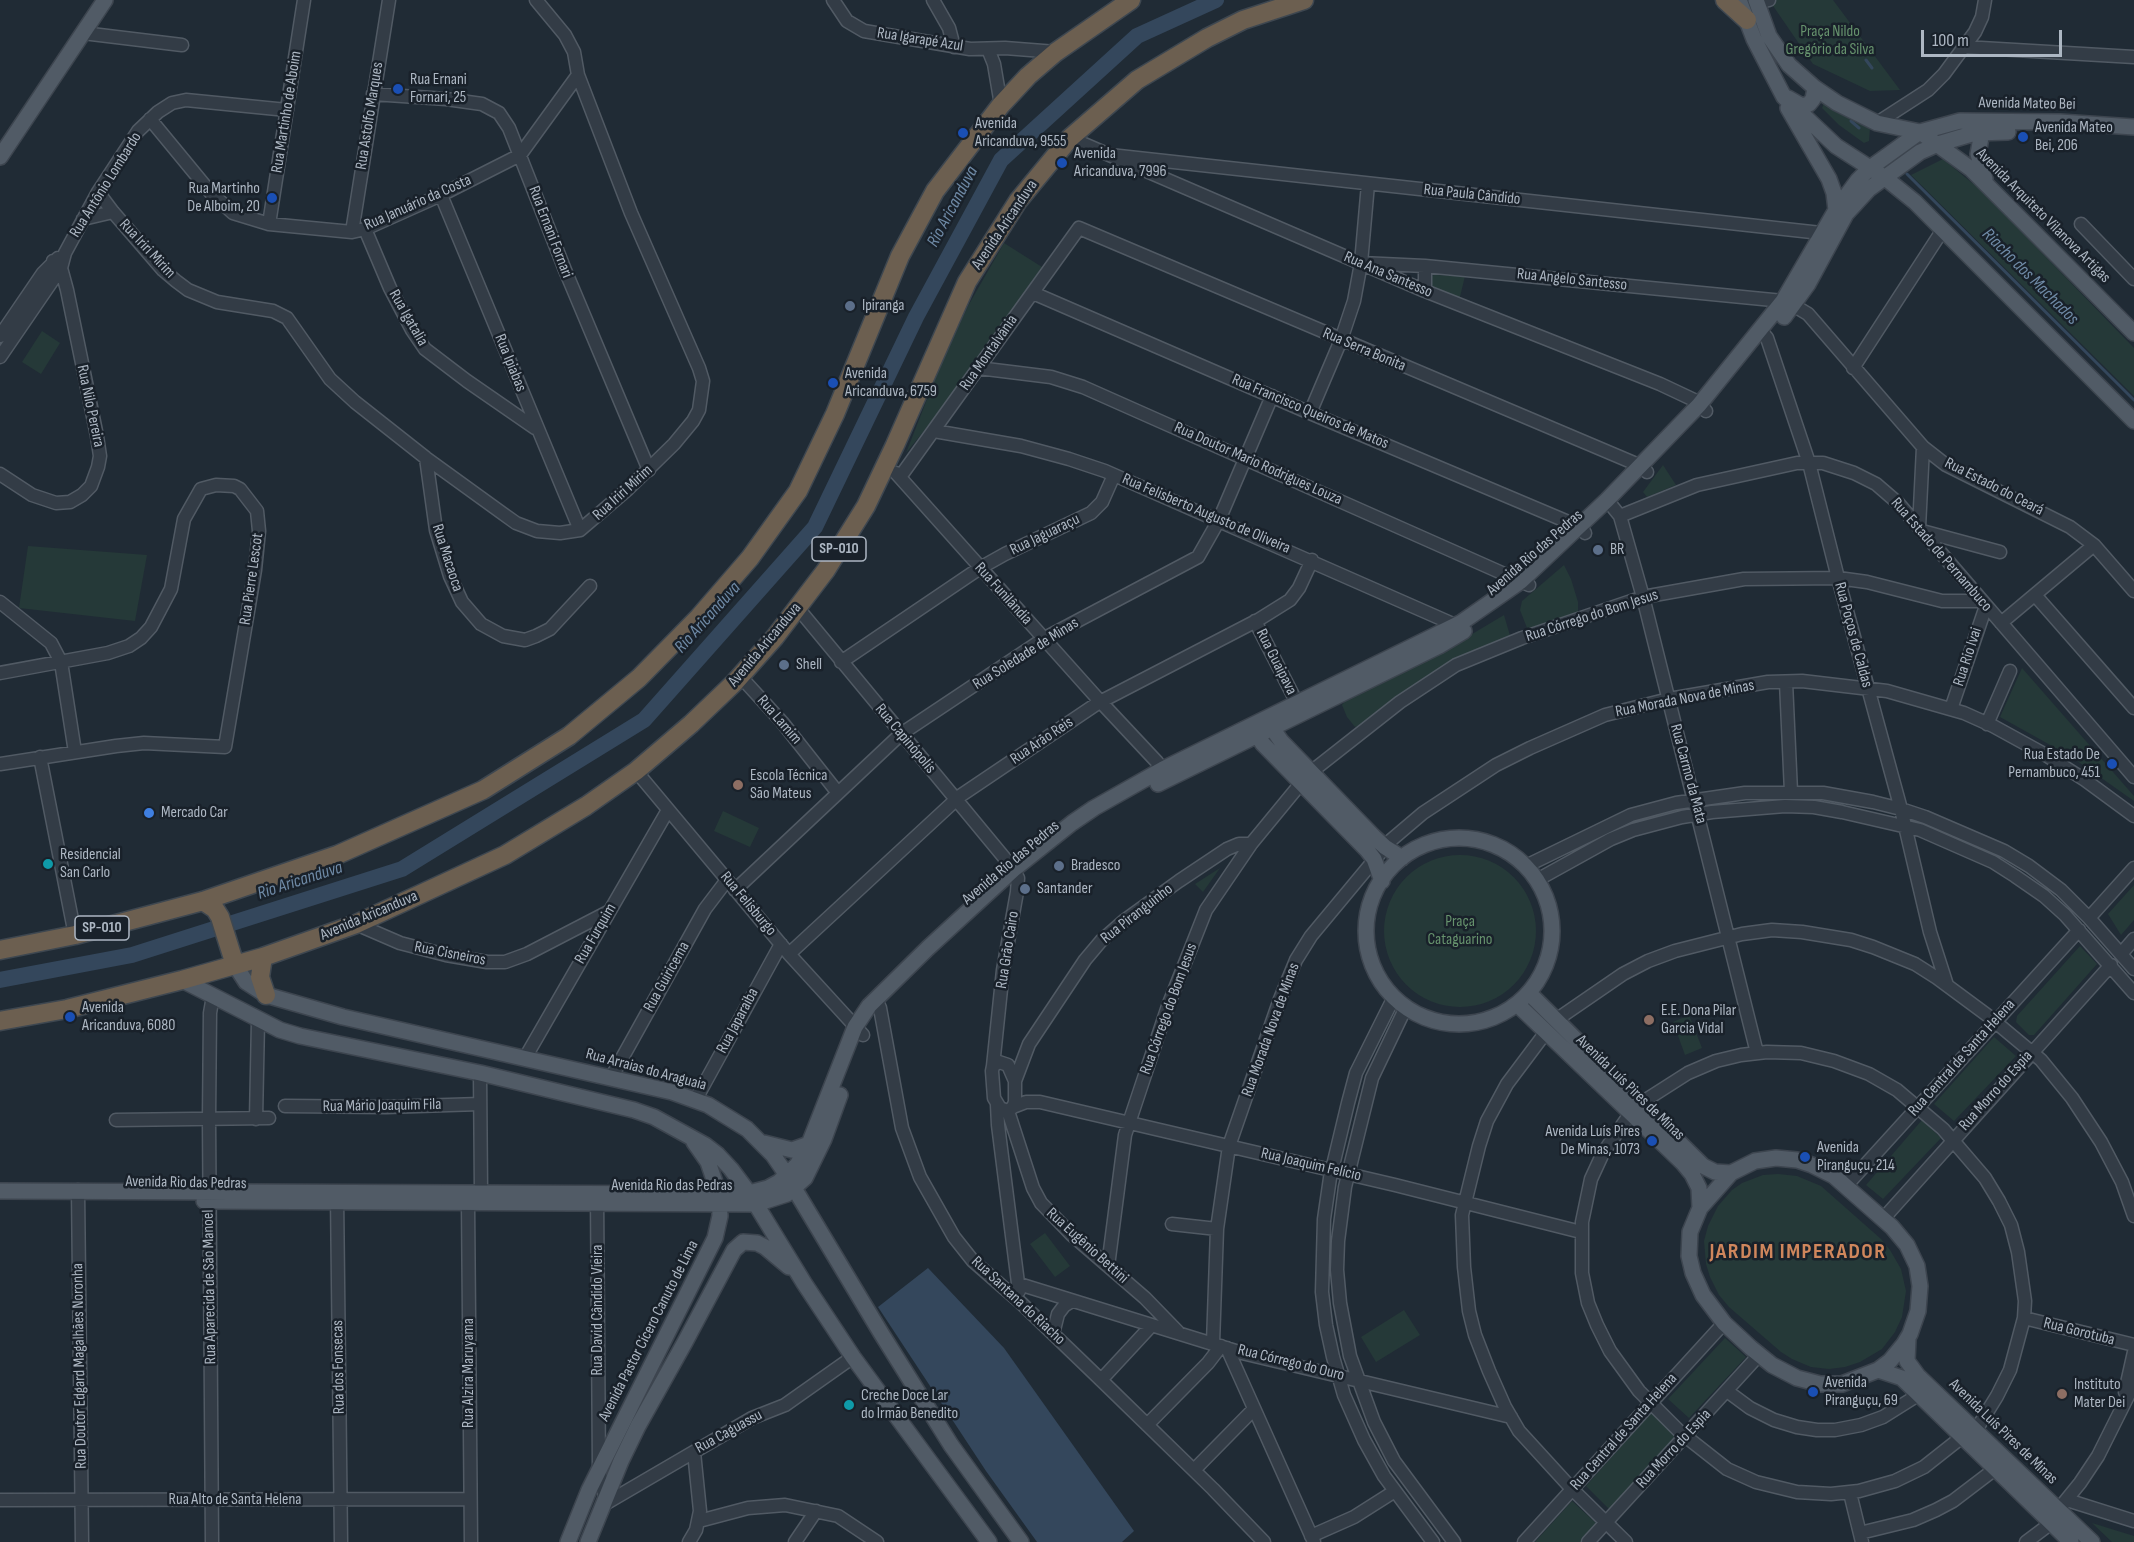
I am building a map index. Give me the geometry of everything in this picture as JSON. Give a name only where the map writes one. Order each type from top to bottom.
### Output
[{"type":"highway","name":"SP-010","points":[[0,950],[75,935],[203,902],[337,855],[483,790],[569,736],[639,678],[699,617],[750,558],[798,491],[835,414],[900,256],[934,191],[1001,105],[1028,76],[1056,52],[1131,0]]},
{"type":"highway","name":"Avenida Aricanduva","points":[[0,1021],[67,1009],[182,980],[233,956],[262,957],[356,924],[506,855],[586,806],[636,771],[691,724],[740,676],[775,637],[826,570],[866,506],[967,282],[1018,201],[1070,138],[1137,80],[1207,38],[1243,20],[1304,0]]},
{"type":"highway","points":[[1725,0],[1747,20]]},
{"type":"highway","points":[[203,902],[215,909],[220,917],[233,956]]},
{"type":"highway","points":[[262,957],[260,977],[266,995]]},
{"type":"main road","points":[[0,157],[105,0]]},
{"type":"main road","points":[[1739,0],[1754,39],[1796,123],[1829,179],[1836,210]]},
{"type":"main road","points":[[1760,1],[1769,36],[1789,65],[1815,88],[1837,103],[1877,123],[1920,132]]},
{"type":"main road","points":[[1783,96],[1802,106],[1809,104],[1813,99],[1815,88]]},
{"type":"main road","points":[[1783,96],[1836,147],[1884,177],[1915,202],[2134,421]]},
{"type":"main road","name":"Avenida Mateo Bei","points":[[1920,132],[1960,121],[2060,122],[2134,127]]},
{"type":"main road","name":"Avenida Rio das Pedras","points":[[1829,234],[1836,210],[1858,180],[1870,168],[1920,132]]},
{"type":"main road","name":"Avenida Arquiteto Vilanova Artigas","points":[[1920,132],[1986,182],[2132,325]]},
{"type":"main road","points":[[1982,132],[1978,154],[1986,182]]},
{"type":"main road","name":"Avenida Mateo Bei","points":[[1938,144],[1961,135],[1982,132],[2067,132],[2134,136]]},
{"type":"main road","name":"Avenida Rio das Pedras","points":[[337,1197],[468,1204],[597,1199],[753,1199],[787,1194],[797,1165],[809,1144],[859,1031],[878,1003],[1015,874],[1072,823],[1261,727],[1439,646],[1493,602],[1525,583],[1582,530],[1613,508],[1644,469],[1703,408],[1788,303],[1829,234],[1854,204],[1884,177],[1920,152],[1938,144]]},
{"type":"main road","name":"Avenida Rio das Pedras","points":[[1261,727],[1297,703],[1461,627]]},
{"type":"main road","points":[[1261,727],[1374,859],[1382,881]]},
{"type":"main road","points":[[1306,777],[1385,847],[1402,858]]},
{"type":"main road","points":[[1449,838],[1466,838],[1499,846],[1526,866],[1545,895],[1552,929],[1551,946],[1539,979],[1517,1004],[1500,1015],[1481,1021],[1462,1024],[1442,1022],[1423,1017],[1400,1002],[1386,988],[1373,966],[1367,941],[1370,910],[1382,881],[1402,858],[1432,842],[1449,838]]},
{"type":"main road","name":"Rua Arraias do Araguaia","points":[[233,956],[246,982],[266,995],[343,1017],[696,1099],[747,1129],[773,1155],[791,1182],[951,1445],[1021,1542]]},
{"type":"main road","points":[[182,980],[258,1021],[300,1036],[480,1073],[634,1110],[689,1134],[718,1155],[753,1199],[853,1357],[989,1542]]},
{"type":"main road","name":"Avenida Luís Pires de Minas","points":[[1528,993],[1556,1020],[1692,1174],[1699,1188],[1700,1208]]},
{"type":"main road","name":"Avenida Luís Pires de Minas","points":[[1517,1004],[1546,1032],[1703,1166],[1715,1172],[1731,1173]]},
{"type":"main road","name":"Avenida Rio das Pedras","points":[[791,1182],[805,1178],[814,1161],[859,1031]]},
{"type":"main road","name":"Avenida Pastor Cícero Canuto de Lima","points":[[568,1542],[599,1470],[715,1238],[719,1225],[720,1199],[708,1162],[689,1134]]},
{"type":"main road","points":[[761,1142],[792,1150],[809,1144]]},
{"type":"main road","points":[[1776,1158],[1797,1160],[1827,1172],[1846,1186],[1883,1219],[1907,1245],[1917,1266],[1920,1299],[1908,1338],[1890,1361],[1878,1370],[1842,1384],[1820,1384],[1797,1378],[1772,1365],[1724,1323],[1703,1295],[1693,1273],[1689,1256],[1689,1241],[1692,1226],[1700,1208],[1731,1173],[1755,1161],[1776,1158]]},
{"type":"main road","name":"Avenida Rio das Pedras","points":[[0,1191],[78,1195],[337,1197],[481,1192],[597,1199]]},
{"type":"main road","name":"Avenida Rio das Pedras","points":[[0,1201],[78,1195]]},
{"type":"main road","points":[[715,1238],[723,1238],[730,1242],[731,1255]]},
{"type":"main road","points":[[731,1255],[744,1242],[757,1243],[804,1282]]},
{"type":"main road","name":"Avenida Pastor Cícero Canuto de Lima","points":[[588,1542],[638,1426],[731,1255]]},
{"type":"main road","name":"Avenida Luís Pires de Minas","points":[[1908,1338],[1906,1354],[1910,1366],[2092,1542]]},
{"type":"main road","name":"Avenida Luís Pires de Minas","points":[[1878,1370],[1902,1378],[1995,1469],[2058,1511],[2072,1542]]},
{"type":"street","name":"Rua Martinho de Aboim","points":[[269,224],[304,0]]},
{"type":"street","name":"Rua Astolfo Marques","points":[[358,231],[373,94],[389,0]]},
{"type":"street","name":"Rua Iriri Mirim","points":[[98,192],[164,270],[188,290],[217,302],[273,311],[287,318],[330,378],[355,402],[426,458],[516,523],[537,531],[580,530],[649,470],[693,421],[699,410],[703,381],[631,213],[578,75],[577,61],[570,43],[536,0]]},
{"type":"street","name":"Rua Igarapé Azul","points":[[833,0],[847,21],[864,31],[954,46],[1056,52]]},
{"type":"street","points":[[933,0],[949,28],[954,46]]},
{"type":"street","points":[[1877,123],[1928,90],[1975,32],[1982,17],[1985,0]]},
{"type":"street","points":[[83,33],[182,45]]},
{"type":"street","points":[[1964,47],[2134,57]]},
{"type":"street","points":[[988,49],[994,64],[1001,105]]},
{"type":"street","name":"Rua Januário da Costa","points":[[150,119],[223,206],[233,213],[269,224],[358,231],[441,195],[520,155],[578,75]]},
{"type":"street","name":"Rua Ernani Fornari","points":[[373,94],[483,104],[499,113],[509,128],[564,270],[649,470]]},
{"type":"street","name":"Rua Antônio Lombardo","points":[[2,346],[65,252],[98,192],[138,130],[150,119],[172,103],[186,100],[287,110]]},
{"type":"street","name":"Rua Ana Santesso","points":[[1070,138],[1425,291],[1660,384],[1703,408]]},
{"type":"street","name":"Rua Paula Cândido","points":[[1110,155],[1829,234]]},
{"type":"street","points":[[1169,181],[1169,172],[1175,161]]},
{"type":"street","points":[[1310,413],[1341,340],[1354,301],[1361,263],[1368,184]]},
{"type":"street","name":"Rua Ipiabas","points":[[441,195],[580,530]]},
{"type":"street","points":[[83,219],[113,212]]},
{"type":"street","points":[[2081,224],[2134,279]]},
{"type":"street","name":"Rua Montalvânia","points":[[900,477],[1079,228]]},
{"type":"street","name":"Rua Serra Bonita","points":[[1079,228],[1644,469]]},
{"type":"street","name":"Rua Igatalia","points":[[358,231],[412,330],[425,349],[458,375],[536,428]]},
{"type":"street","points":[[1853,368],[1942,231]]},
{"type":"street","name":"Rua Angelo Santesso","points":[[1361,263],[1425,266],[1788,303]]},
{"type":"street","name":"Rua Nilo Pereira","points":[[0,474],[32,495],[56,503],[69,502],[82,495],[91,486],[98,467],[100,456],[97,436],[57,264]]},
{"type":"street","points":[[1425,266],[1425,291]]},
{"type":"street","name":"Rua Francisco Queiros de Matos","points":[[1033,293],[1582,530]]},
{"type":"street","name":"Rua Estado do Ceará","points":[[1788,303],[1808,314],[1923,447],[1946,465],[2070,527],[2094,545],[2134,591]]},
{"type":"street","name":"Rua Poços de Caldas","points":[[1764,335],[1809,463],[1901,809],[1934,944],[1947,985]]},
{"type":"street","name":"Rua Doutor Mario Rodrigues Louza","points":[[978,368],[1051,377],[1068,382],[1525,583]]},
{"type":"street","name":"Rua Soledade de Minas","points":[[735,890],[901,734],[1043,639],[1193,561],[1202,552],[1219,520],[1272,396]]},
{"type":"street","name":"Rua Felisberto Augusto de Oliveira","points":[[934,431],[1021,446],[1069,459],[1114,475],[1461,627]]},
{"type":"street","points":[[1923,447],[1921,529],[2000,552]]},
{"type":"street","name":"Rua Macaoca","points":[[426,458],[436,530],[450,576],[462,602],[481,624],[503,636],[525,640],[550,629],[590,586]]},
{"type":"street","name":"Rua Funilândia","points":[[886,463],[1166,774]]},
{"type":"street","name":"Rua Estado de Pernambuco","points":[[1613,508],[1709,482],[1797,463],[1823,463],[1837,466],[1876,484],[1898,503],[1921,529],[2134,777]]},
{"type":"street","name":"Rua Jaguaraçu","points":[[841,662],[980,568],[1090,513],[1102,502],[1114,475]]},
{"type":"street","name":"Rua Pierre Lescot","points":[[0,673],[108,653],[129,646],[141,638],[151,627],[171,589],[184,519],[201,489],[226,484],[240,489],[257,511],[259,531],[255,570],[225,747],[144,743],[75,752]]},
{"type":"street","name":"Rua Carmo da Mata","points":[[1613,508],[1643,597],[1757,1053]]},
{"type":"street","points":[[2001,623],[2094,545]]},
{"type":"street","name":"Rua Arão Reis","points":[[785,949],[956,800],[1100,702],[1255,621],[1294,596],[1312,560]]},
{"type":"street","name":"Rua Córrego do Bom Jesus","points":[[1108,1266],[1124,1146],[1130,1122],[1168,1006],[1206,910],[1251,844],[1306,777],[1400,702],[1456,665],[1522,638],[1643,597],[1744,579],[1838,578],[1866,582],[1942,601],[1984,604]]},
{"type":"street","points":[[2035,595],[2134,708]]},
{"type":"street","points":[[0,602],[51,643],[61,662],[75,752],[0,764]]},
{"type":"street","name":"Rua Rio Ivai","points":[[1951,709],[1984,604]]},
{"type":"street","name":"Rua Capinópolis","points":[[797,607],[1007,861],[1015,874]]},
{"type":"street","name":"Rua Guaipava","points":[[1255,621],[1297,703]]},
{"type":"street","points":[[1987,723],[2010,671]]},
{"type":"street","name":"Rua Lamim","points":[[740,676],[782,722],[838,793]]},
{"type":"street","name":"Rua Morada Nova de Minas","points":[[1312,1539],[1253,1410],[1220,1346],[1217,1229],[1229,1146],[1280,999],[1296,960],[1311,936],[1374,859],[1423,813],[1496,765],[1605,715],[1669,699],[1768,682],[1802,681],[1887,691],[1951,709],[1987,723],[2044,754],[2085,780],[2134,816]]},
{"type":"street","points":[[1786,682],[1791,792]]},
{"type":"street","points":[[40,757],[75,935]]},
{"type":"street","name":"Rua Felisburgo","points":[[636,771],[785,949],[859,1031]]},
{"type":"street","points":[[1526,866],[1631,814],[1676,803],[1745,793],[1823,793],[1901,809],[2004,851],[2061,890],[2134,969]]},
{"type":"street","points":[[1537,880],[1611,839],[1634,830],[1698,814],[1776,807],[1814,807],[1905,825],[1993,862],[2044,896],[2079,930],[2134,993]]},
{"type":"street","name":"Rua Furquim","points":[[525,1058],[668,810]]},
{"type":"street","name":"Rua Piranguinho","points":[[1001,1064],[1017,1056],[1029,1044],[1085,960],[1105,938],[1179,881],[1227,849],[1239,844],[1251,844]]},
{"type":"street","points":[[2089,918],[2134,868]]},
{"type":"street","name":"Rua Grão Cairo","points":[[1001,1064],[997,1032],[1003,970],[1017,892],[1015,874]]},
{"type":"street","name":"Rua Guiricema","points":[[611,1078],[705,909],[727,880]]},
{"type":"street","name":"Rua Cisneiros","points":[[356,924],[399,943],[477,960],[505,962],[527,954],[608,912]]},
{"type":"street","points":[[1556,1020],[1623,974],[1648,961],[1675,951],[1729,937],[1772,930],[1825,935],[1873,947],[1925,970],[2032,1051],[2072,1098],[2101,1142],[2122,1182],[2134,1216]]},
{"type":"street","name":"Rua Central de Santa Helena","points":[[1846,1186],[2079,930]]},
{"type":"street","points":[[2121,954],[2134,939]]},
{"type":"street","points":[[1925,970],[1933,955],[1934,944]]},
{"type":"street","name":"Rua Japaraiba","points":[[696,1099],[785,949]]},
{"type":"street","name":"Rua Morro do Espia","points":[[1883,1219],[2110,965]]},
{"type":"street","name":"Rua Aparecida de São Manoel","points":[[212,1542],[209,1119],[210,1013],[213,996]]},
{"type":"street","points":[[1400,1002],[1356,1073],[1332,1170],[1324,1219],[1322,1292],[1326,1325],[1344,1395],[1364,1440],[1384,1476],[1433,1542]]},
{"type":"street","points":[[1400,1002],[1372,1078],[1348,1174],[1341,1213],[1337,1270],[1342,1325],[1357,1379],[1374,1422],[1394,1461],[1454,1542]]},
{"type":"street","name":"Rua Santana do Riacho","points":[[878,1003],[902,1128],[920,1177],[954,1237],[973,1261],[1020,1302],[1101,1380],[1264,1542]]},
{"type":"street","points":[[256,1119],[258,1021]]},
{"type":"street","points":[[1546,1032],[1507,1084],[1491,1114],[1479,1146],[1462,1215],[1469,1311],[1475,1335],[1486,1362],[1511,1417],[1520,1431],[1605,1524],[1626,1542]]},
{"type":"street","name":"Rua Piranguinho","points":[[1006,1108],[1016,1096],[1015,1083],[1029,1044]]},
{"type":"street","points":[[1962,1437],[1924,1467],[1895,1480],[1850,1492],[1797,1492],[1756,1482],[1727,1469],[1685,1437],[1650,1402],[1622,1370],[1597,1325],[1588,1303],[1582,1273],[1581,1232],[1592,1179],[1603,1153],[1635,1109],[1688,1073],[1741,1055],[1757,1053],[1801,1053],[1834,1061],[1869,1074],[1897,1090],[1918,1107],[1953,1140],[1985,1178],[2011,1225],[2020,1262],[2025,1301],[2024,1318],[2010,1370],[1976,1430]]},
{"type":"street","points":[[1015,1083],[1011,1069],[1001,1064],[992,1086],[1006,1108],[998,1125],[1020,1302]]},
{"type":"street","points":[[480,1073],[481,1192]]},
{"type":"street","name":"Rua Joaquim Felício","points":[[1015,1083],[1040,1102]]},
{"type":"street","name":"Rua Joaquim Felício","points":[[1006,1108],[1026,1102],[1040,1102],[1464,1201],[1581,1232]]},
{"type":"street","name":"Rua Mário Joaquim Fila","points":[[285,1106],[386,1107],[480,1104]]},
{"type":"street","name":"Rua Eugênio Bettini","points":[[1006,1108],[1033,1188],[1041,1203],[1066,1230],[1154,1306],[1179,1333]]},
{"type":"street","points":[[116,1120],[269,1118]]},
{"type":"street","name":"Rua Doutor Edgard Magalhães Noronha","points":[[78,1195],[82,1542]]},
{"type":"street","name":"Rua dos Fonsecas","points":[[337,1197],[341,1542]]},
{"type":"street","name":"Rua David Cândido Vieira","points":[[597,1199],[599,1470],[604,1502]]},
{"type":"street","name":"Rua Alzira Maruyama","points":[[468,1204],[471,1542]]},
{"type":"street","points":[[1172,1224],[1217,1229]]},
{"type":"street","name":"Rua Córrego do Ouro","points":[[1019,1284],[1220,1346],[1511,1417]]},
{"type":"street","points":[[1053,1334],[1058,1314],[1072,1301]]},
{"type":"street","name":"Rua Gorotuba","points":[[2024,1318],[2134,1345]]},
{"type":"street","name":"Rua Central de Santa Helena","points":[[1524,1542],[1724,1323]]},
{"type":"street","points":[[1101,1380],[1152,1325]]},
{"type":"street","points":[[1147,1425],[1208,1363],[1220,1346]]},
{"type":"street","points":[[2119,1414],[2134,1352]]},
{"type":"street","name":"Rua Morro do Espia","points":[[1588,1542],[1759,1355]]},
{"type":"street","name":"Rua Caguassu","points":[[604,1502],[752,1418],[793,1400],[853,1357]]},
{"type":"street","points":[[2026,1542],[2039,1538],[2098,1456],[2134,1384]]},
{"type":"street","points":[[1727,1391],[1750,1408],[1774,1420],[1817,1430],[1835,1430],[1861,1425],[1889,1413],[1918,1395]]},
{"type":"street","points":[[1194,1470],[1253,1410]]},
{"type":"street","points":[[689,1542],[699,1521],[700,1511],[694,1452]]},
{"type":"street","points":[[1850,1492],[1861,1538],[1936,1510],[1953,1501],[1995,1469]]},
{"type":"street","points":[[1312,1539],[1354,1517],[1395,1491]]},
{"type":"street","name":"Rua Alto de Santa Helena","points":[[0,1500],[470,1498]]},
{"type":"street","points":[[699,1521],[748,1508],[785,1505],[838,1516],[878,1542]]},
{"type":"street","points":[[795,1542],[816,1511]]},
{"type":"street","points":[[2058,1511],[2134,1521]]},
{"type":"green space","name":"Praça Nildo Gregório da Silva","points":[[1769,0],[1833,0],[1900,90],[1870,91],[1813,64]]},
{"type":"green space","name":"Praça Nildo Gregório da Silva","points":[[1824,103],[1870,128],[1869,141],[1864,143],[1839,125],[1822,108]]},
{"type":"green space","points":[[1943,159],[1983,192],[2134,348],[2134,396],[1911,175]]},
{"type":"green space","points":[[1004,243],[1042,267],[945,405],[906,453],[940,366],[968,306]]},
{"type":"green space","points":[[1430,276],[1465,276],[1459,301],[1433,291]]},
{"type":"green space","points":[[42,331],[60,343],[41,374],[22,362]]},
{"type":"green space","points":[[1663,465],[1676,485],[1647,497],[1643,492]]},
{"type":"green space","points":[[28,546],[147,555],[135,621],[19,608]]},
{"type":"green space","points":[[1564,565],[1578,602],[1578,612],[1540,627],[1527,628],[1520,610],[1522,601]]},
{"type":"green space","points":[[1504,615],[1511,639],[1364,723],[1355,727],[1347,717],[1342,705],[1346,699],[1432,658]]},
{"type":"green space","points":[[2022,668],[2134,796],[2134,801],[2070,756],[2000,717]]},
{"type":"green space","points":[[723,811],[759,828],[750,847],[714,831]]},
{"type":"green space","name":"Praça Cataguarino","points":[[1460,855],[1475,856],[1489,861],[1514,877],[1530,902],[1535,916],[1535,946],[1530,960],[1514,985],[1489,1001],[1475,1006],[1460,1007],[1445,1006],[1431,1001],[1406,985],[1390,960],[1385,946],[1384,931],[1385,916],[1390,902],[1406,877],[1431,861],[1445,856]]},
{"type":"green space","points":[[1220,868],[1203,892],[1195,884],[1209,875]]},
{"type":"green space","points":[[2134,885],[2134,920],[2121,935],[2108,914]]},
{"type":"green space","points":[[2080,946],[2097,964],[2034,1035],[2029,1035],[2016,1022],[2017,1016]]},
{"type":"green space","points":[[1689,1015],[1702,1048],[1685,1055],[1673,1022]]},
{"type":"green space","points":[[1994,1037],[2016,1056],[1954,1121],[1934,1104]]},
{"type":"green space","points":[[1922,1120],[1941,1138],[1883,1199],[1866,1185]]},
{"type":"green space","points":[[1763,1175],[1797,1176],[1821,1186],[1881,1239],[1901,1269],[1906,1291],[1902,1317],[1895,1332],[1882,1349],[1860,1362],[1829,1369],[1811,1367],[1792,1359],[1729,1307],[1719,1295],[1710,1277],[1706,1264],[1704,1241],[1708,1226],[1718,1206],[1732,1190],[1742,1183]]},
{"type":"green space","points":[[1045,1233],[1070,1266],[1055,1277],[1030,1244]]},
{"type":"green space","points":[[1404,1310],[1420,1335],[1376,1362],[1361,1337]]},
{"type":"green space","points":[[1725,1338],[1746,1357],[1689,1418],[1668,1399]]},
{"type":"green space","points":[[1652,1412],[1677,1436],[1609,1509],[1586,1486]]},
{"type":"green space","points":[[1572,1501],[1598,1525],[1581,1542],[1535,1542]]},
{"type":"green space","points":[[2092,1523],[2134,1536],[2134,1542],[2112,1542]]},
{"type":"water","points":[[928,1268],[1004,1348],[1134,1531],[1122,1542],[1037,1542],[986,1471],[878,1307]]},
{"type":"waterway","name":"Rio Aricanduva","points":[[0,980],[132,955],[402,869],[644,720],[815,527],[916,317],[1001,160],[1137,36],[1216,0]]},
{"type":"waterway","name":"Riacho dos Machados","points":[[1866,60],[1872,68]]},
{"type":"waterway","name":"Riacho dos Machados","points":[[1851,121],[1859,128]]},
{"type":"waterway","name":"Riacho dos Machados","points":[[1907,174],[2134,400]]},
{"type":"place","name":"Rua Ernani Fornari, 25","points":[[398,89]]},
{"type":"place","name":"Avenida Aricanduva, 9555","points":[[963,133]]},
{"type":"place","name":"Avenida Mateo Bei, 206","points":[[2023,137]]},
{"type":"place","name":"Avenida Aricanduva, 7996","points":[[1062,163]]},
{"type":"place","name":"Rua Martinho De Alboim, 20","points":[[272,198]]},
{"type":"place","name":"Ipiranga","points":[[850,306]]},
{"type":"place","name":"Avenida Aricanduva, 6759","points":[[833,383]]},
{"type":"place","name":"BR","points":[[1598,550]]},
{"type":"place","name":"Shell","points":[[784,665]]},
{"type":"place","name":"Rua Estado De Pernambuco, 451","points":[[2112,764]]},
{"type":"place","name":"Escola Técnica São Mateus","points":[[738,785]]},
{"type":"place","name":"Mercado Car","points":[[149,813]]},
{"type":"place","name":"Residencial San Carlo","points":[[48,864]]},
{"type":"place","name":"Bradesco","points":[[1059,866]]},
{"type":"place","name":"Santander","points":[[1025,889]]},
{"type":"place","name":"Avenida Aricanduva, 6080","points":[[70,1017]]},
{"type":"place","name":"E.E. Dona Pilar Garcia Vidal","points":[[1649,1020]]},
{"type":"place","name":"Avenida Luís Pires De Minas, 1073","points":[[1652,1141]]},
{"type":"place","name":"Avenida Piranguçu, 214","points":[[1805,1157]]},
{"type":"place","name":"Avenida Piranguçu, 69","points":[[1813,1392]]},
{"type":"place","name":"Instituto Mater Dei","points":[[2062,1394]]},
{"type":"place","name":"Creche Doce Lar do Irmão Benedito","points":[[849,1405]]},
{"type":"district","name":"JARDIM IMPERADOR","points":[[1798,1252]]}]
